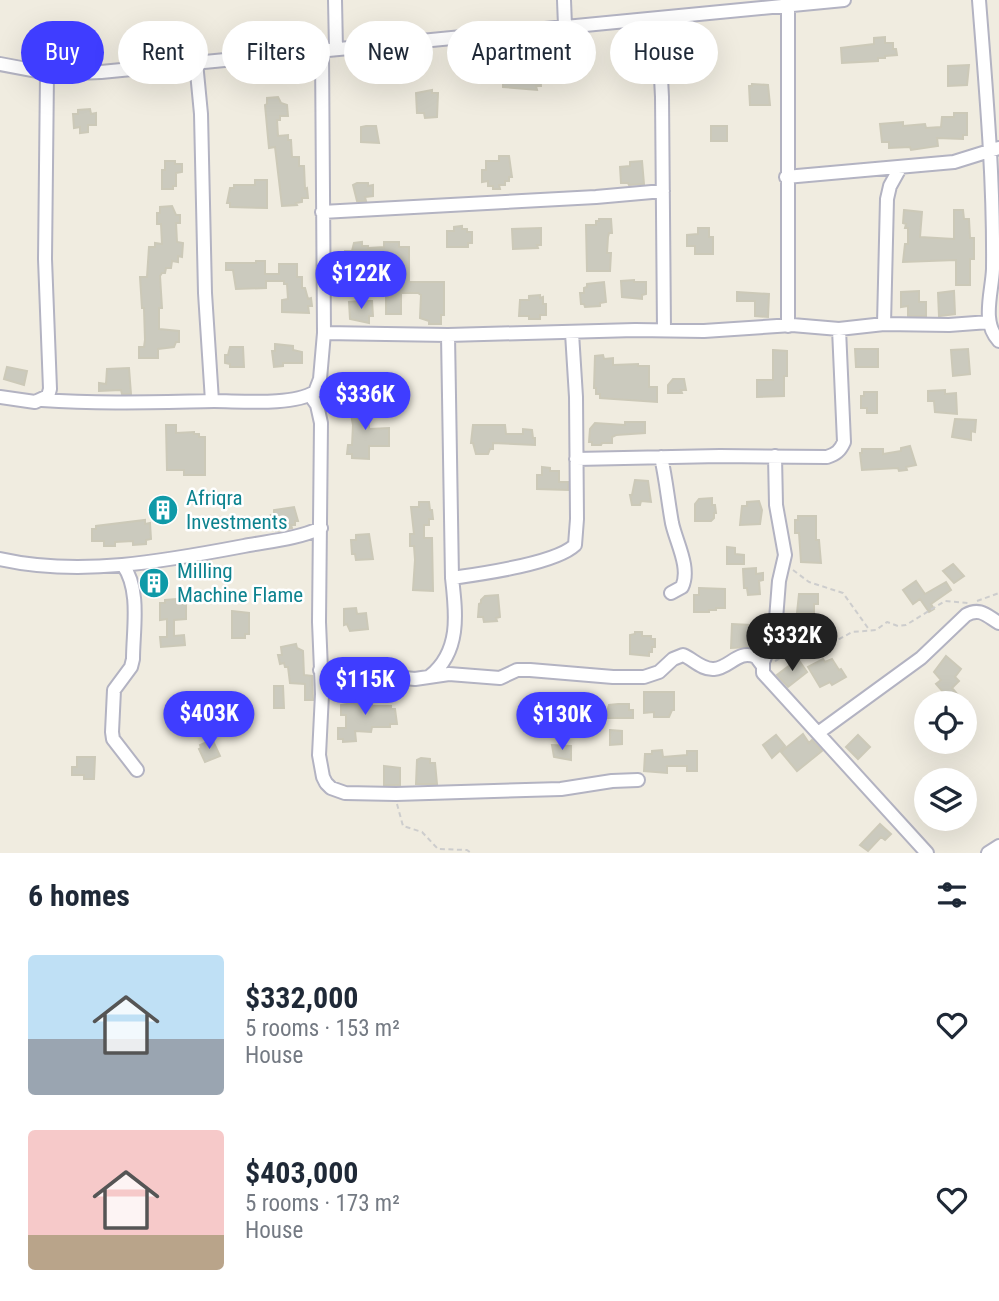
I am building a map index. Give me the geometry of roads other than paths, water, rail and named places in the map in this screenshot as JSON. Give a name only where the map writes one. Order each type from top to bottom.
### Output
[{"type":"street","points":[[335,0],[336,49]]},
{"type":"street","points":[[564,0],[565,21]]},
{"type":"street","points":[[596,24],[844,0]]},
{"type":"street","points":[[979,0],[995,149],[993,272],[989,322],[999,341],[999,350]]},
{"type":"street","points":[[788,5],[788,326]]},
{"type":"street","points":[[658,19],[662,97],[664,330]]},
{"type":"street","points":[[330,50],[447,38]]},
{"type":"street","points":[[0,64],[21,68]]},
{"type":"street","points":[[43,400],[48,396],[51,381],[45,259],[47,84]]},
{"type":"street","points":[[198,84],[205,293],[212,401]]},
{"type":"street","points":[[0,397],[35,402],[43,400],[125,404],[265,400],[310,395],[315,392],[320,379],[324,333],[322,84]]},
{"type":"street","points":[[786,177],[962,161],[995,149]]},
{"type":"street","points":[[884,324],[887,199],[890,186],[900,168]]},
{"type":"street","points":[[322,212],[663,191]]},
{"type":"street","points":[[324,333],[448,335],[728,331],[788,326],[839,329],[884,324],[989,322]]},
{"type":"street","points":[[576,459],[827,457],[841,449],[844,442],[839,329]]},
{"type":"street","points":[[452,578],[546,559],[564,553],[575,545],[576,459],[572,332]]},
{"type":"street","points":[[430,676],[444,662],[452,642],[457,613],[452,578],[448,335]]},
{"type":"street","points":[[310,395],[317,405],[321,423],[322,702],[319,755],[326,783],[345,793],[386,794],[561,789],[638,780]]},
{"type":"street","points":[[762,667],[775,632],[779,581],[784,563],[785,546],[775,496],[775,456]]},
{"type":"street","points":[[662,457],[671,521],[685,579],[682,587],[671,593]]},
{"type":"street","points":[[0,559],[41,566],[123,565],[290,538],[321,528]]},
{"type":"street","points":[[123,565],[130,576],[132,589],[133,659],[131,667],[114,690],[112,732],[113,739],[137,770]]},
{"type":"street","points":[[818,733],[921,658],[966,615],[982,612],[999,623]]},
{"type":"street","points":[[320,670],[415,679],[449,674],[500,678],[517,670],[634,678],[659,672],[673,659],[683,655],[708,669],[721,667],[733,659],[747,655],[756,657],[769,681],[927,853]]},
{"type":"street","points":[[988,853],[999,846]]},
{"type":"place","name":"Afriqra Investments","points":[[163,510]]},
{"type":"place","name":"Milling Machine Flame","points":[[154,583]]}]
